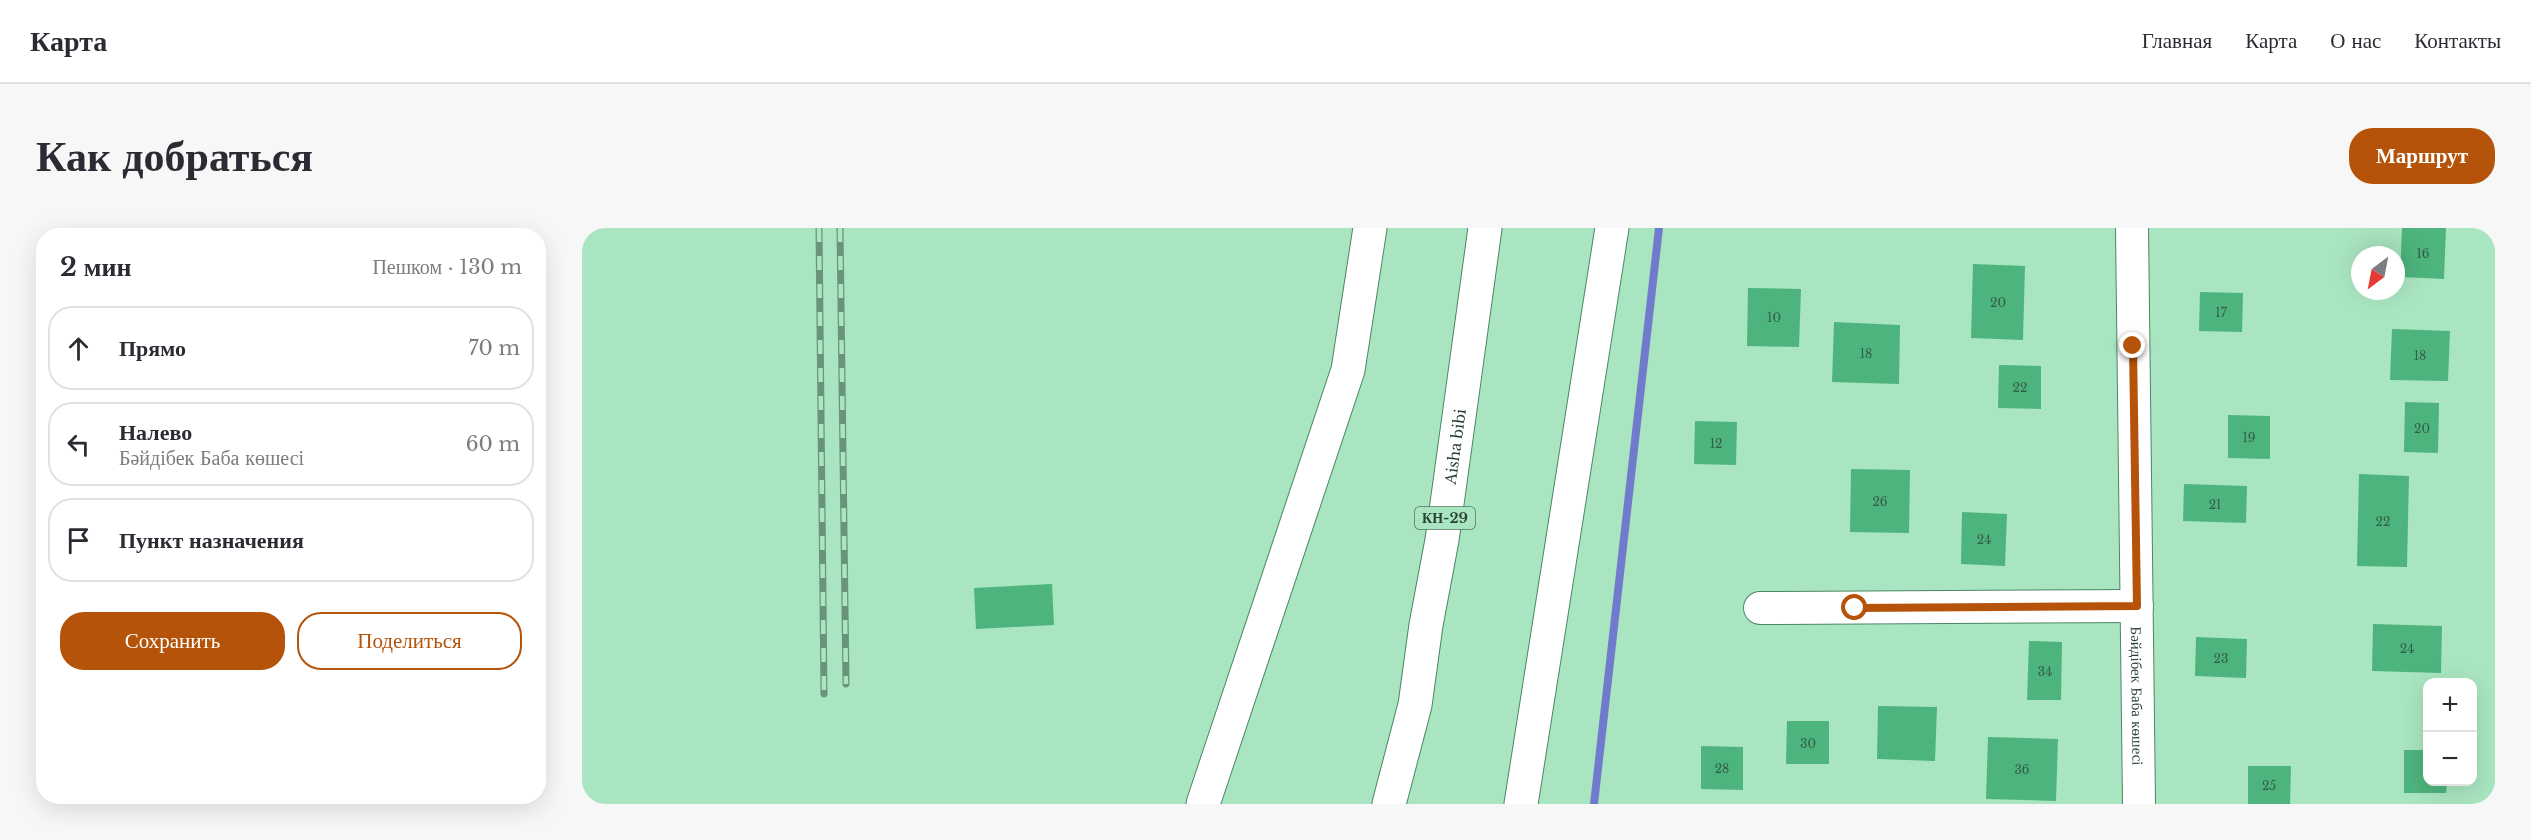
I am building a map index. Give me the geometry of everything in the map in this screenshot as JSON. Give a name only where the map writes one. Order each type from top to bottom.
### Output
[{"type":"main road","points":[[1203,804],[1348,370],[1370,228]]},
{"type":"main road","name":"Aisha bibi","points":[[1389,804],[1415,705],[1426,626],[1442,540],[1485,228]]},
{"type":"main road","points":[[1521,804],[1612,228]]},
{"type":"main road","points":[[1216,804],[1221,752]]},
{"type":"street","name":"Бәйдібек Баба көшесі","points":[[2132,228],[2139,804]]},
{"type":"street","points":[[1760,608],[2137,606]]},
{"type":"building","points":[[2402,228],[2446,228],[2444,279],[2405,277],[2405,246],[2401,246]]},
{"type":"building","points":[[1973,264],[2025,266],[2023,340],[1971,338]]},
{"type":"building","points":[[1748,288],[1801,289],[1799,347],[1747,346]]},
{"type":"building","points":[[2200,292],[2243,293],[2242,332],[2199,331]]},
{"type":"building","points":[[1834,322],[1900,325],[1899,384],[1832,382]]},
{"type":"building","points":[[2392,329],[2450,331],[2448,381],[2390,380]]},
{"type":"building","points":[[1999,365],[2041,366],[2041,409],[1998,408]]},
{"type":"building","points":[[2405,402],[2439,403],[2438,453],[2404,452]]},
{"type":"building","points":[[2228,415],[2270,416],[2270,459],[2228,458]]},
{"type":"building","points":[[1695,421],[1737,422],[1736,465],[1694,464]]},
{"type":"building","points":[[1851,469],[1910,470],[1909,533],[1850,532]]},
{"type":"building","points":[[2359,474],[2409,476],[2407,567],[2357,566]]},
{"type":"building","points":[[2184,484],[2247,486],[2246,523],[2183,521]]},
{"type":"building","points":[[1962,512],[2007,514],[2005,566],[1961,564]]},
{"type":"building","points":[[1052,584],[1054,625],[976,629],[974,588]]},
{"type":"building","points":[[2373,624],[2442,626],[2441,673],[2372,671]]},
{"type":"building","points":[[2196,637],[2247,639],[2246,678],[2195,676]]},
{"type":"building","points":[[2029,641],[2062,642],[2061,700],[2027,700]]},
{"type":"building","points":[[1878,706],[1937,707],[1935,761],[1877,759]]},
{"type":"building","points":[[1787,721],[1829,721],[1829,764],[1786,764]]},
{"type":"building","points":[[1988,737],[2058,739],[2056,801],[1986,799]]},
{"type":"building","points":[[1701,746],[1743,747],[1743,790],[1701,789]]},
{"type":"building","points":[[2404,750],[2423,750],[2423,786],[2447,786],[2446,793],[2404,793]]},
{"type":"building","points":[[2248,766],[2291,766],[2290,804],[2248,804]]},
{"type":"waterway","points":[[1594,804],[1659,228]]},
{"type":"railway","points":[[819,228],[824,694]]},
{"type":"railway","points":[[840,228],[846,684]]},
{"type":"route","points":[[1855,608],[2137,606],[2133,346]]}]
